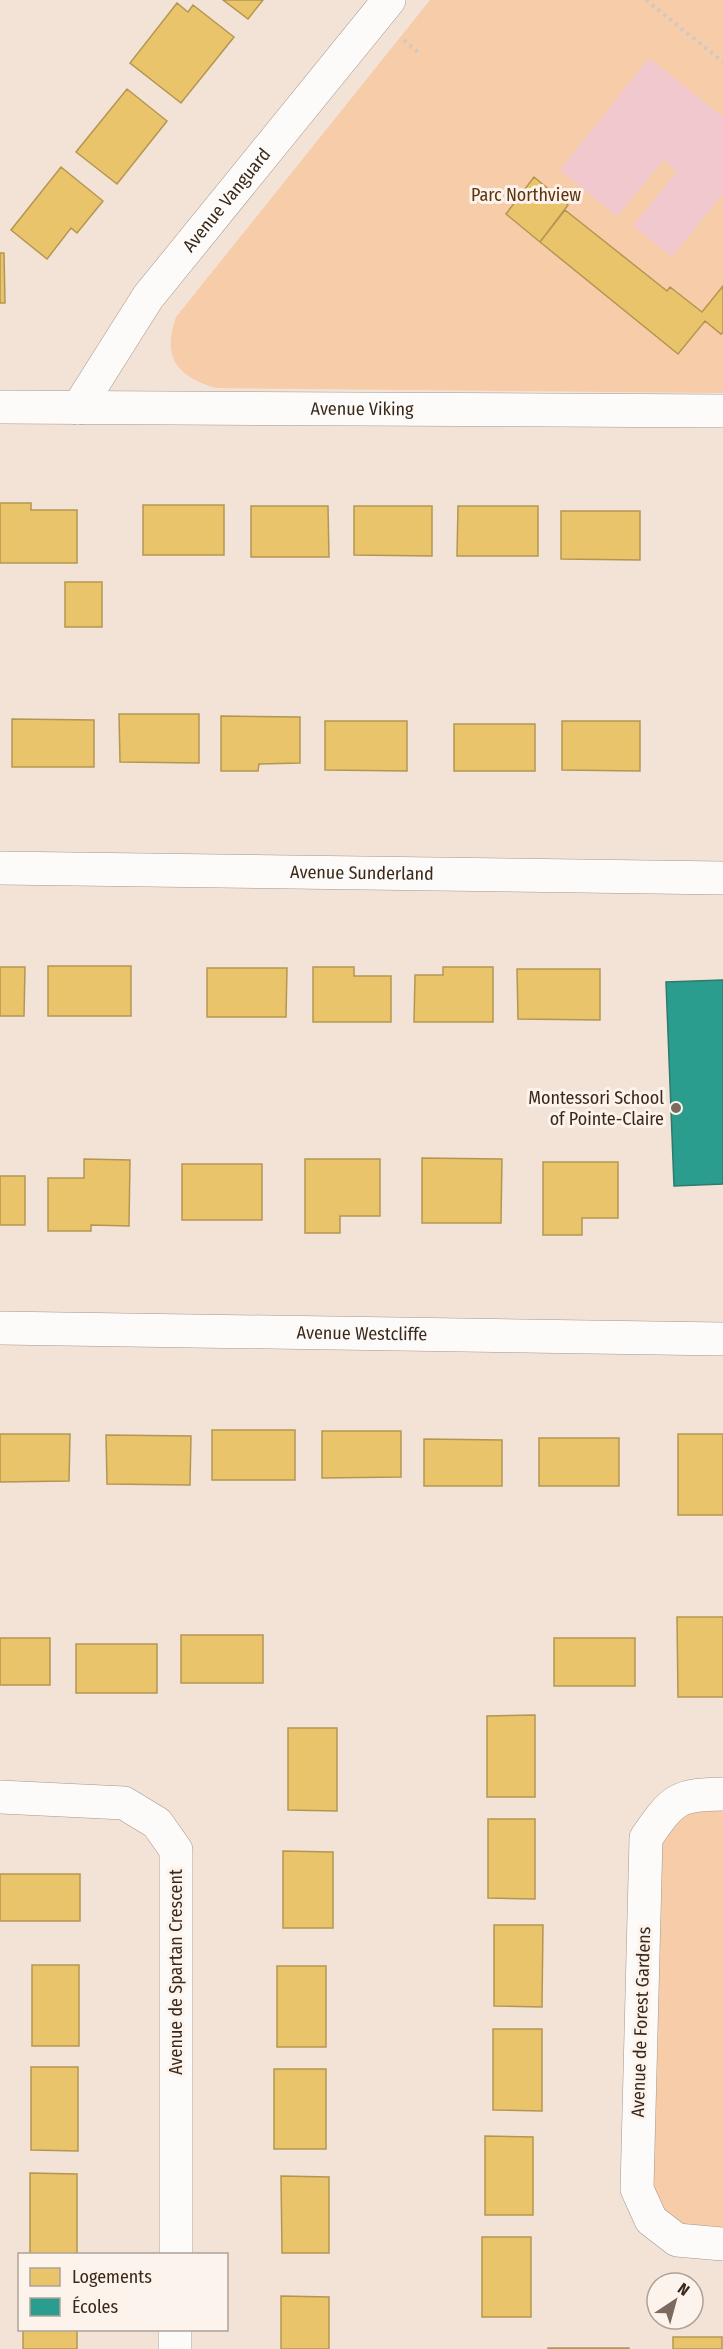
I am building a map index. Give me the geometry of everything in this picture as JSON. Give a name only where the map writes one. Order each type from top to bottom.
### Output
[{"type":"street","name":"Avenue Vanguard","points":[[78,408],[148,297],[389,0]]},
{"type":"street","name":"Avenue Viking","points":[[0,407],[723,411]]},
{"type":"street","name":"Avenue Sunderland","points":[[0,868],[723,878]]},
{"type":"street","name":"Avenue Westcliffe","points":[[0,1328],[723,1340]]},
{"type":"street","name":"Avenue de Forest Gardens","points":[[723,1794],[687,1795],[664,1812],[646,1838],[637,2189],[651,2220],[677,2240],[723,2244]]},
{"type":"street","name":"Avenue de Spartan Crescent","points":[[0,1797],[124,1803],[157,1823],[176,1850],[176,2253]]},
{"type":"street","points":[[176,2331],[176,2349]]},
{"type":"path","points":[[646,0],[723,62]]},
{"type":"path","points":[[399,35],[420,54]]},
{"type":"green space","name":"Parc Northview","points":[[430,0],[723,0],[723,393],[215,388],[190,377],[176,363],[171,343],[176,317]]},
{"type":"green space","points":[[723,1794],[723,2244],[651,2220],[646,1838]]},
{"type":"shaded area","points":[[649,58],[723,117],[723,194],[672,257],[633,226],[677,171],[664,160],[617,216],[560,170]]},
{"type":"building: Logements","points":[[223,0],[263,0],[248,19]]},
{"type":"building: Logements","points":[[177,3],[188,12],[193,5],[234,37],[181,103],[130,63]]},
{"type":"building: Logements","points":[[127,89],[167,121],[117,184],[76,152]]},
{"type":"building: Logements","points":[[61,167],[103,201],[77,233],[71,228],[47,259],[11,230]]},
{"type":"building: Logements","points":[[534,177],[568,205],[540,242],[506,214]]},
{"type":"building: Logements","points":[[565,210],[667,291],[670,287],[702,312],[723,286],[723,333],[721,334],[705,321],[678,354],[540,242]]},
{"type":"building: Logements","points":[[0,253],[4,253],[5,303],[0,303]]},
{"type":"building: Logements","points":[[0,503],[31,503],[31,510],[77,510],[77,563],[0,563]]},
{"type":"building: Logements","points":[[143,505],[224,505],[224,555],[143,555]]},
{"type":"building: Logements","points":[[251,506],[328,506],[329,557],[251,557]]},
{"type":"building: Logements","points":[[354,506],[432,506],[432,556],[354,555]]},
{"type":"building: Logements","points":[[458,506],[538,506],[538,556],[457,556]]},
{"type":"building: Logements","points":[[561,511],[640,511],[640,560],[561,559]]},
{"type":"building: Logements","points":[[65,582],[102,582],[102,627],[65,627]]},
{"type":"building: Logements","points":[[119,714],[199,714],[199,763],[120,762]]},
{"type":"building: Logements","points":[[221,716],[300,717],[300,763],[259,764],[258,771],[221,771]]},
{"type":"building: Logements","points":[[12,719],[94,720],[94,767],[12,767]]},
{"type":"building: Logements","points":[[325,721],[407,721],[407,771],[325,770]]},
{"type":"building: Logements","points":[[562,721],[640,721],[640,771],[562,770]]},
{"type":"building: Logements","points":[[454,724],[535,724],[535,771],[454,771]]},
{"type":"building: Logements","points":[[48,966],[131,966],[131,1016],[48,1016]]},
{"type":"building: Logements","points":[[0,967],[25,967],[24,1016],[0,1016]]},
{"type":"building: Logements","points":[[313,967],[354,967],[354,976],[391,976],[391,1022],[313,1022]]},
{"type":"building: Logements","points":[[443,967],[493,967],[493,1022],[414,1022],[415,975],[443,975]]},
{"type":"building: Logements","points":[[207,968],[287,968],[286,1017],[207,1017]]},
{"type":"building: Logements","points":[[517,969],[600,969],[600,1020],[518,1019]]},
{"type":"building: Logements","points":[[422,1158],[502,1159],[501,1223],[422,1223]]},
{"type":"building: Logements","points":[[84,1159],[130,1160],[129,1226],[91,1225],[91,1231],[48,1231],[48,1178],[84,1178]]},
{"type":"building: Logements","points":[[305,1159],[380,1159],[380,1216],[340,1216],[340,1233],[305,1233]]},
{"type":"building: Logements","points":[[543,1162],[618,1162],[618,1218],[582,1218],[582,1235],[543,1235]]},
{"type":"building: Logements","points":[[182,1164],[262,1164],[262,1220],[182,1220]]},
{"type":"building: Logements","points":[[0,1176],[25,1176],[25,1225],[0,1225]]},
{"type":"building: Logements","points":[[212,1430],[295,1430],[295,1480],[212,1480]]},
{"type":"building: Logements","points":[[322,1431],[401,1431],[401,1477],[322,1478]]},
{"type":"building: Logements","points":[[0,1434],[70,1434],[69,1481],[0,1482]]},
{"type":"building: Logements","points":[[678,1434],[723,1434],[723,1515],[678,1515]]},
{"type":"building: Logements","points":[[106,1435],[191,1436],[190,1485],[107,1484]]},
{"type":"building: Logements","points":[[539,1438],[619,1438],[619,1486],[539,1486]]},
{"type":"building: Logements","points":[[424,1439],[502,1440],[502,1486],[424,1486]]},
{"type":"building: Logements","points":[[677,1617],[723,1617],[723,1697],[678,1697]]},
{"type":"building: Logements","points":[[181,1635],[263,1635],[263,1683],[181,1683]]},
{"type":"building: Logements","points":[[0,1638],[50,1638],[50,1685],[0,1685]]},
{"type":"building: Logements","points":[[554,1638],[635,1638],[635,1686],[554,1686]]},
{"type":"building: Logements","points":[[76,1644],[157,1644],[157,1693],[76,1693]]},
{"type":"building: Logements","points":[[535,1715],[535,1797],[487,1797],[487,1716]]},
{"type":"building: Logements","points":[[288,1728],[337,1728],[337,1811],[288,1810]]},
{"type":"building: Logements","points":[[488,1819],[535,1819],[535,1899],[488,1898]]},
{"type":"building: Logements","points":[[283,1851],[333,1852],[333,1928],[283,1928]]},
{"type":"building: Logements","points":[[0,1874],[80,1874],[80,1921],[0,1921]]},
{"type":"building: Logements","points":[[494,1925],[543,1925],[542,2007],[494,2006]]},
{"type":"building: Logements","points":[[32,1965],[79,1965],[79,2046],[32,2046]]},
{"type":"building: Logements","points":[[277,1966],[326,1966],[326,2047],[277,2047]]},
{"type":"building: Logements","points":[[493,2029],[542,2029],[542,2111],[493,2110]]},
{"type":"building: Logements","points":[[31,2067],[78,2067],[78,2151],[31,2150]]},
{"type":"building: Logements","points":[[274,2069],[326,2069],[326,2149],[274,2149]]},
{"type":"building: Logements","points":[[485,2136],[533,2137],[533,2215],[485,2215]]},
{"type":"building: Logements","points":[[30,2173],[77,2174],[77,2253],[30,2253]]},
{"type":"building: Logements","points":[[281,2176],[329,2177],[329,2253],[282,2253]]},
{"type":"building: Logements","points":[[482,2237],[531,2237],[531,2317],[482,2317]]},
{"type":"building: Logements","points":[[281,2296],[329,2297],[329,2349],[281,2349]]},
{"type":"building: Logements","points":[[23,2331],[77,2331],[77,2349],[23,2349]]},
{"type":"building: Logements","points":[[673,2337],[722,2337],[722,2349],[673,2349]]},
{"type":"building: Logements","points":[[629,2348],[629,2349],[548,2349]]},
{"type":"building: Écoles","points":[[723,980],[723,1184],[674,1186],[666,982]]},
{"type":"place","name":"Montessori School of Pointe-Claire","points":[[676,1108]]}]
